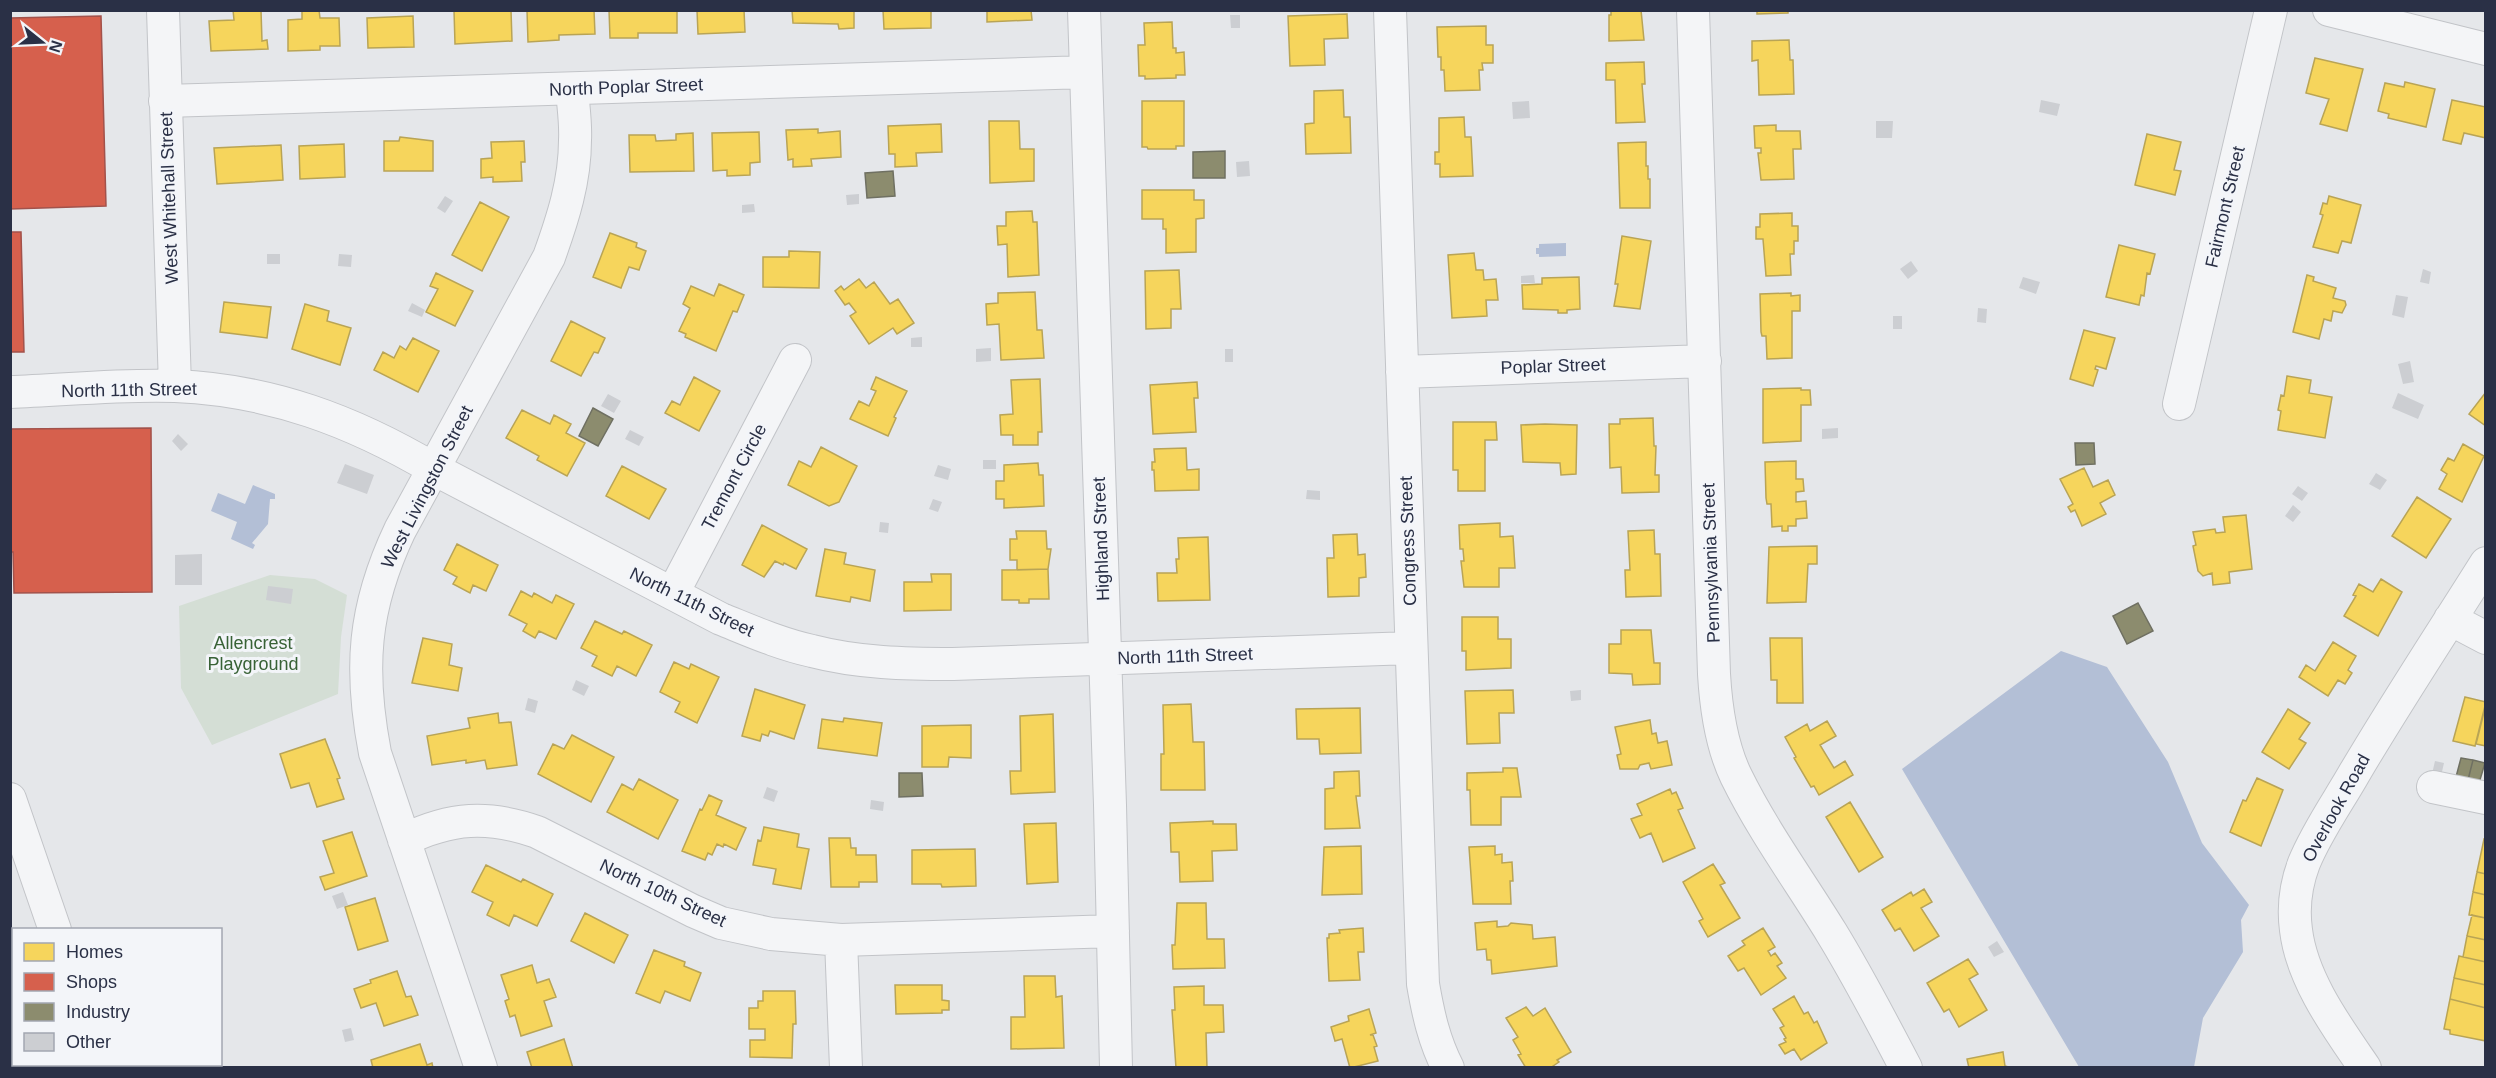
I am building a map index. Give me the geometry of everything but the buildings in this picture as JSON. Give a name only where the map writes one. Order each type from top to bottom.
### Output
[{"type":"street","name":"West Whitehall Street","points":[[163,10],[175,386]]},
{"type":"street","name":"Highland Street","points":[[1084,10],[1116,1068]]},
{"type":"street","name":"Congress Street","points":[[1390,10],[1423,984],[1428,1014],[1439,1050],[1448,1068]]},
{"type":"street","name":"Pennsylvania Street","points":[[1694,10],[1714,674],[1716,702],[1723,739],[1735,775],[1780,853],[1856,974],[1906,1068]]},
{"type":"street","name":"Fairmont Street","points":[[2179,404],[2271,10]]},
{"type":"street","points":[[2329,10],[2486,49]]},
{"type":"street","name":"North Poplar Street","points":[[165,101],[1086,72]]},
{"type":"street","name":"West Livingston Street","points":[[481,1068],[375,753],[367,712],[364,670],[368,628],[374,598],[387,559],[549,257],[563,219],[572,180],[575,139],[572,89]]},
{"type":"street","name":"Tremont Circle","points":[[673,593],[795,360]]},
{"type":"street","name":"Poplar Street","points":[[1402,372],[1705,361]]},
{"type":"street","name":"North 11th Street","points":[[10,392],[175,386],[232,391],[323,414],[372,435],[434,470],[721,619],[765,637],[811,651],[848,658],[911,664],[953,664],[1411,648]]},
{"type":"street","name":"Overlook Road","points":[[2365,1068],[2318,995],[2302,959],[2296,931],[2297,885],[2304,863],[2318,835],[2486,563]]},
{"type":"street","points":[[2450,619],[2486,638]]},
{"type":"street","points":[[2433,787],[2486,798]]},
{"type":"street","points":[[10,799],[54,928]]},
{"type":"street","name":"North 10th Street","points":[[404,840],[426,829],[455,821],[484,820],[514,824],[537,832],[721,923],[771,934],[841,940],[1113,931]]},
{"type":"street","points":[[841,940],[846,1068]]},
{"type":"green space","name":"Allencrest Playground","points":[[270,575],[315,579],[347,595],[341,637],[338,694],[212,745],[181,688],[179,606]]},
{"type":"water","points":[[1566,243],[1566,256],[1539,257],[1539,254],[1536,254],[1539,244]]},
{"type":"water","points":[[253,485],[275,494],[275,499],[270,499],[268,524],[252,543],[255,545],[253,549],[231,539],[237,522],[211,511],[218,493],[245,504]]},
{"type":"water","points":[[2061,651],[2107,667],[2168,762],[2202,843],[2249,905],[2241,920],[2243,952],[2203,1018],[2194,1067],[2079,1067],[1902,769]]}]
